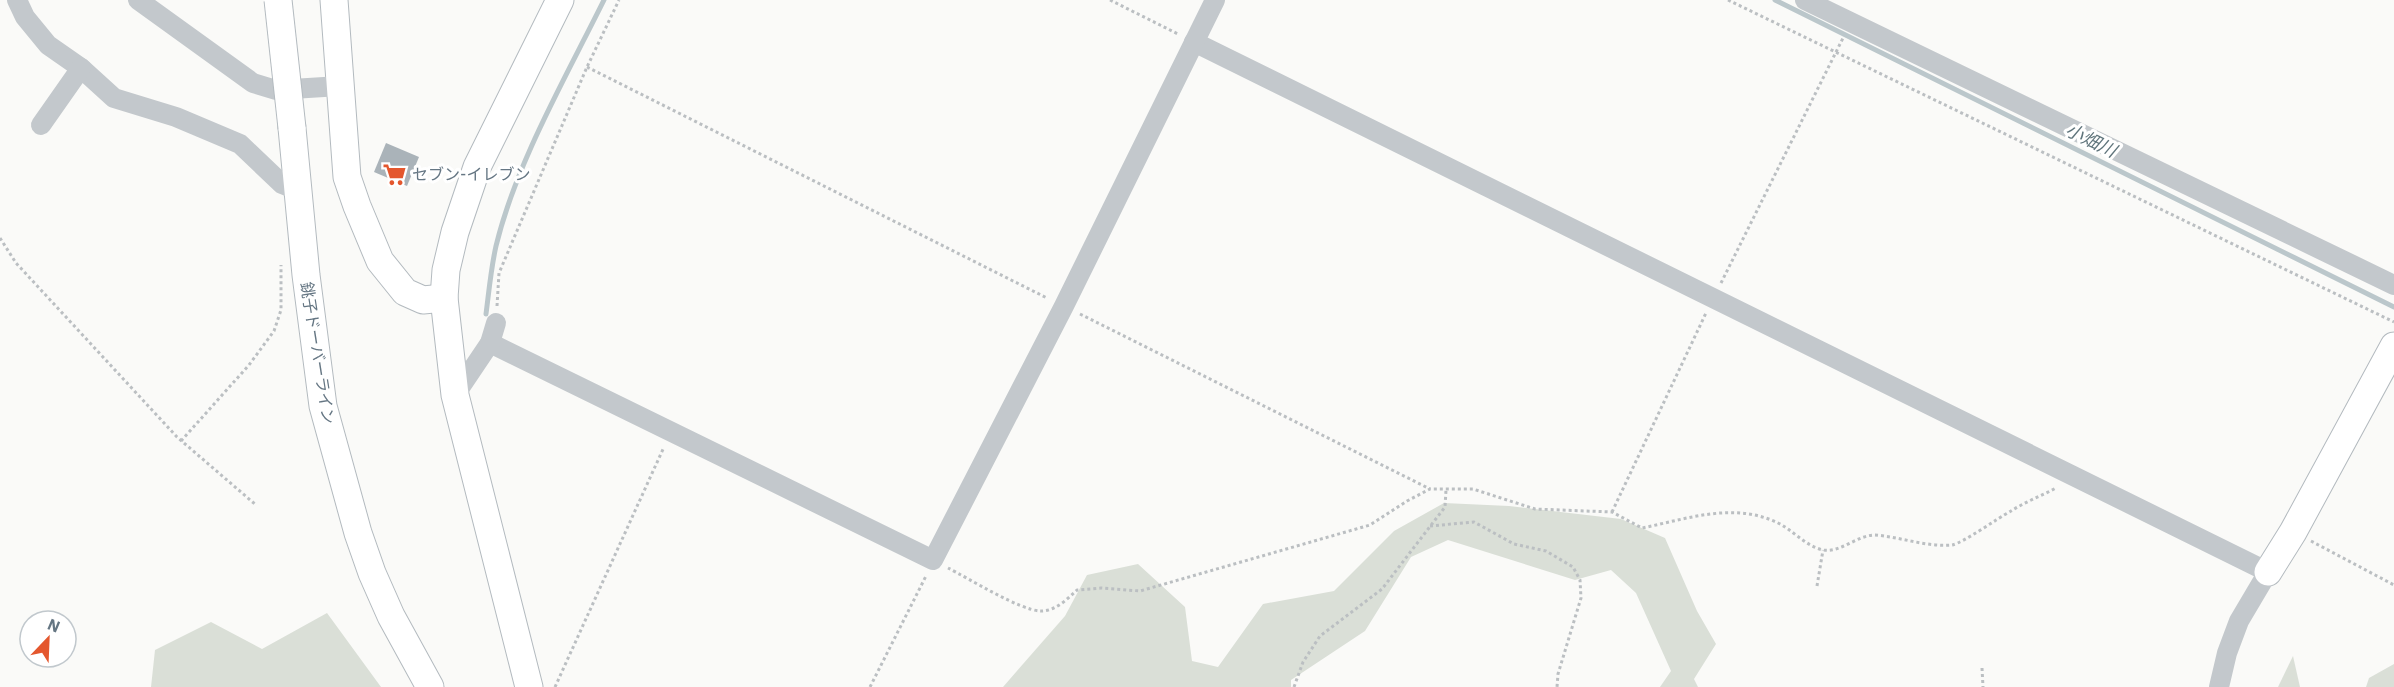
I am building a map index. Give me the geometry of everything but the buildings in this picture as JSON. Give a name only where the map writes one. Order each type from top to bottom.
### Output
[{"type":"main road","name":"銚子ドーバーライン","points":[[278,0],[297,190],[323,406],[358,533],[372,573],[391,616],[430,687]]},
{"type":"main road","points":[[334,0],[347,177],[380,261],[405,292],[413,297],[423,300],[444,298]]},
{"type":"main road","points":[[529,687],[455,395],[444,298],[446,270],[455,232],[477,167],[560,0]]},
{"type":"main road","points":[[311,314],[329,339],[346,429],[367,506],[383,552],[414,622],[450,687]]},
{"type":"main road","points":[[2268,572],[2293,532],[2394,346]]},
{"type":"main road","points":[[323,406],[316,428],[333,507],[351,560],[380,632],[409,687]]},
{"type":"street","points":[[17,0],[25,17],[48,45],[81,68],[114,98],[176,117],[240,144],[282,184],[297,190]]},
{"type":"street","points":[[138,0],[253,83],[276,90],[340,86]]},
{"type":"street","points":[[490,343],[933,560],[1064,306],[1215,0]]},
{"type":"street","points":[[1805,0],[2394,285]]},
{"type":"street","points":[[1194,42],[2268,572],[2240,621],[2227,653],[2219,687]]},
{"type":"street","points":[[41,125],[81,68]]},
{"type":"street","points":[[455,395],[490,343],[496,323]]},
{"type":"path","points":[[496,323],[499,273],[587,67],[619,0]]},
{"type":"path","points":[[1110,0],[1194,42]]},
{"type":"path","points":[[1728,0],[2394,322]]},
{"type":"path","points":[[1612,512],[1713,298],[1836,54],[1849,22]]},
{"type":"path","points":[[587,67],[1430,489],[1473,489],[1535,509],[1612,512],[1642,528],[1718,513],[1741,511],[1779,523],[1823,550],[1838,548],[1873,535],[1918,543],[1954,545],[2013,510],[2076,478]]},
{"type":"path","points":[[0,238],[16,263],[181,441],[256,505]]},
{"type":"path","points":[[181,441],[249,365],[274,331],[281,310],[281,264]]},
{"type":"path","points":[[555,687],[671,432]]},
{"type":"path","points":[[870,687],[933,560],[1024,607],[1042,611],[1062,604],[1077,590],[1101,588],[1140,591],[1370,525],[1430,489]]},
{"type":"path","points":[[1294,687],[1303,662],[1320,636],[1382,589],[1444,507],[1446,489]]},
{"type":"path","points":[[1430,526],[1474,522],[1492,534],[1514,544],[1546,551],[1573,567],[1580,580],[1581,598],[1558,674],[1557,687]]},
{"type":"path","points":[[2293,532],[2394,585]]},
{"type":"path","points":[[1816,586],[1823,550]]},
{"type":"path","points":[[1982,668],[1983,687]]},
{"type":"shaded area","points":[[1444,503],[1509,506],[1621,519],[1665,538],[1697,611],[1716,644],[1694,679],[1698,687],[1660,687],[1671,671],[1636,593],[1611,570],[1575,580],[1448,540],[1411,557],[1365,631],[1291,680],[1291,687],[1003,687],[1065,616],[1087,575],[1138,564],[1185,607],[1192,661],[1218,667],[1263,604],[1334,591],[1394,531]]},
{"type":"shaded area","points":[[327,613],[381,687],[151,687],[155,650],[211,622],[262,649]]},
{"type":"shaded area","points":[[2293,656],[2300,687],[2278,687]]},
{"type":"shaded area","points":[[2394,664],[2394,687],[2366,687],[2369,678]]},
{"type":"waterway","points":[[486,314],[496,246],[516,183],[543,121],[604,0]]},
{"type":"waterway","name":"小畑川","points":[[1775,0],[2394,307]]},
{"type":"place","name":"セブン-イレブン","points":[[394,174]]}]
